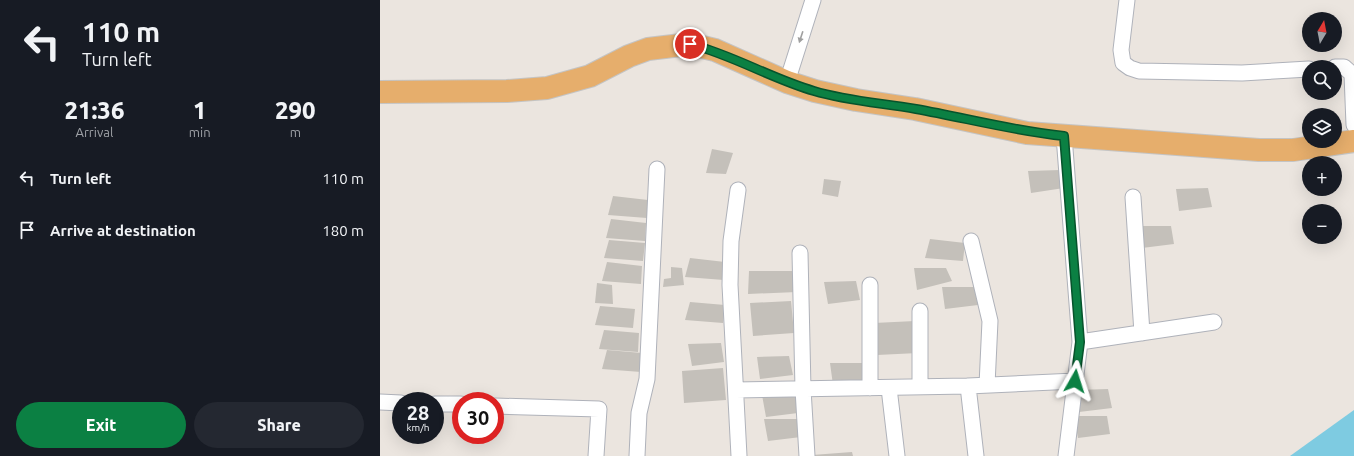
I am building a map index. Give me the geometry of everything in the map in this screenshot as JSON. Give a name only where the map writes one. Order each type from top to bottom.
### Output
[{"type":"highway","points":[[380,92],[507,91],[547,88],[590,76],[629,56],[648,49],[690,44],[715,50],[787,82],[815,91],[856,100],[915,109],[1027,133],[1259,150],[1293,150],[1354,140]]},
{"type":"street","points":[[787,82],[813,0]]},
{"type":"street","points":[[1127,0],[1121,50],[1123,63],[1130,68],[1139,71],[1242,73],[1302,69]]},
{"type":"street","points":[[1342,67],[1352,74],[1354,125]]},
{"type":"street","points":[[1064,136],[1080,342],[1066,456]]},
{"type":"street","points":[[637,456],[639,413],[647,379],[657,169]]},
{"type":"street","points":[[738,190],[731,241],[730,285],[739,456]]},
{"type":"street","points":[[1134,197],[1142,333]]},
{"type":"street","points":[[971,241],[990,321],[988,385]]},
{"type":"street","points":[[800,253],[803,389],[807,456]]},
{"type":"street","points":[[870,285],[870,388]]},
{"type":"street","points":[[920,311],[920,387]]},
{"type":"street","points":[[1080,342],[1214,322]]},
{"type":"street","points":[[736,390],[968,386],[1075,381]]},
{"type":"street","points":[[968,386],[976,456]]},
{"type":"street","points":[[889,388],[897,456]]},
{"type":"street","points":[[380,402],[392,403]]},
{"type":"street","points":[[504,406],[599,409],[596,456]]},
{"type":"water","points":[[1354,410],[1354,456],[1290,456]]},
{"type":"building","points":[[712,149],[733,153],[726,174],[706,173]]},
{"type":"building","points":[[1060,170],[1064,188],[1031,193],[1028,171]]},
{"type":"building","points":[[824,179],[841,181],[838,197],[822,194]]},
{"type":"building","points":[[1208,188],[1212,207],[1179,211],[1176,189]]},
{"type":"building","points":[[613,196],[648,200],[647,218],[608,215]]},
{"type":"building","points":[[611,219],[646,223],[645,241],[606,238]]},
{"type":"building","points":[[1138,226],[1171,226],[1174,244],[1142,248]]},
{"type":"building","points":[[930,239],[965,243],[963,261],[925,258]]},
{"type":"building","points":[[609,240],[645,243],[643,261],[604,258]]},
{"type":"building","points":[[690,258],[725,262],[724,280],[685,277]]},
{"type":"building","points":[[607,262],[642,266],[641,284],[602,281]]},
{"type":"building","points":[[671,267],[682,268],[684,285],[663,287],[664,279],[671,278]]},
{"type":"building","points":[[914,268],[946,268],[952,281],[917,290]]},
{"type":"building","points":[[749,271],[796,271],[797,292],[748,294]]},
{"type":"building","points":[[856,281],[860,300],[828,304],[824,282]]},
{"type":"building","points":[[597,283],[612,285],[613,304],[595,303]]},
{"type":"building","points":[[942,287],[974,287],[978,305],[945,309]]},
{"type":"building","points":[[791,301],[794,333],[753,336],[750,303]]},
{"type":"building","points":[[690,302],[725,305],[723,323],[685,320]]},
{"type":"building","points":[[600,306],[635,309],[633,328],[595,325]]},
{"type":"building","points":[[915,321],[918,353],[877,355],[874,323]]},
{"type":"building","points":[[604,330],[639,333],[638,352],[599,349]]},
{"type":"building","points":[[721,343],[724,362],[692,366],[688,344]]},
{"type":"building","points":[[607,350],[642,353],[641,372],[602,369]]},
{"type":"building","points":[[789,356],[793,375],[760,379],[757,357]]},
{"type":"building","points":[[830,363],[862,363],[866,381],[833,385]]},
{"type":"building","points":[[723,368],[726,400],[684,403],[682,371]]},
{"type":"building","points":[[1108,389],[1112,408],[1079,412],[1076,390]]},
{"type":"building","points":[[795,394],[798,413],[766,417],[762,395]]},
{"type":"building","points":[[1074,416],[1107,416],[1110,434],[1078,438]]},
{"type":"building","points":[[764,419],[797,419],[801,437],[768,441]]},
{"type":"building","points":[[852,452],[853,456],[812,456],[812,455]]},
{"type":"route","points":[[690,44],[715,50],[787,82],[815,91],[856,100],[915,109],[1027,133],[1064,136],[1080,342],[1075,381]]}]
